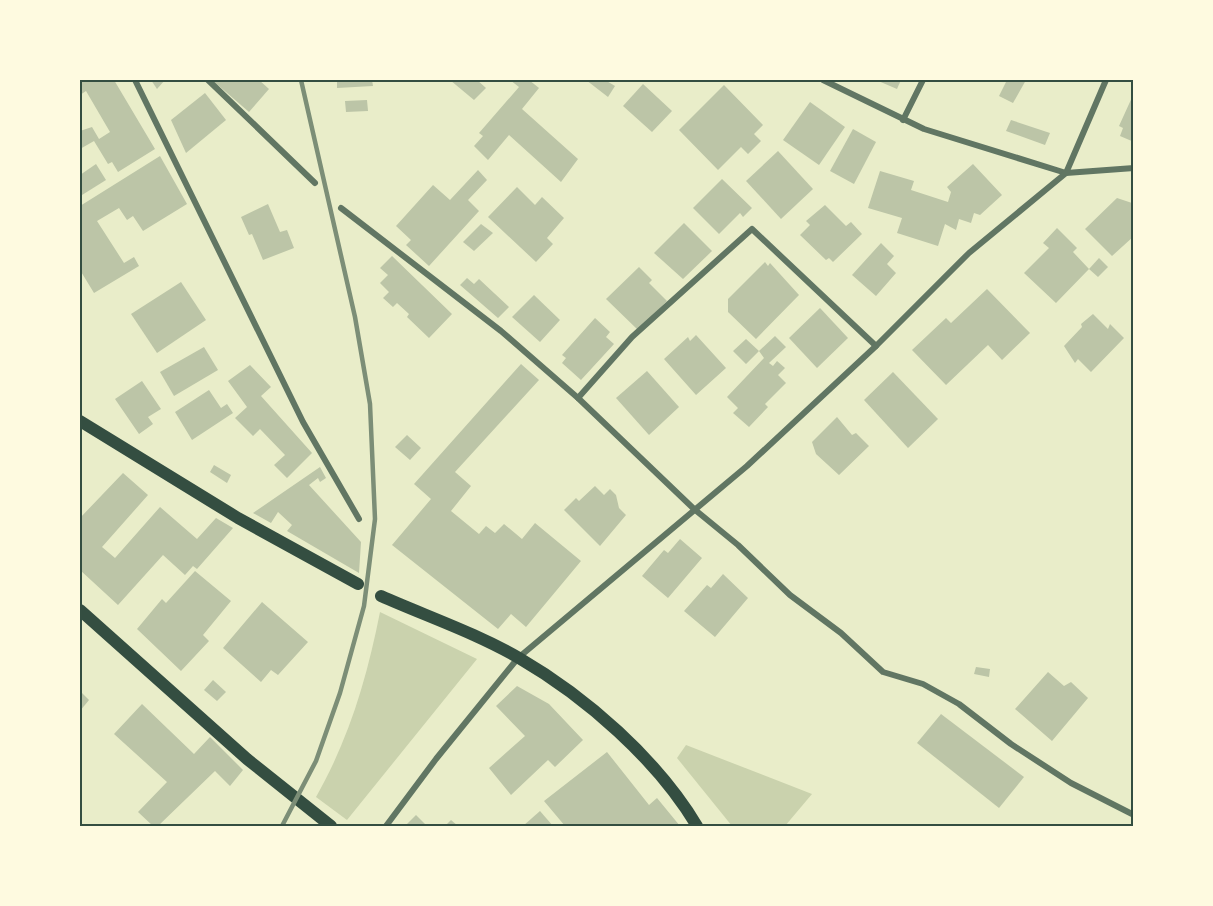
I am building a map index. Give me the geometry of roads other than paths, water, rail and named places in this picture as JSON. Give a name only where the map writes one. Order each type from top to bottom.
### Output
[{"type":"main road","points":[[80,422],[238,518],[358,584]]},
{"type":"main road","points":[[381,596],[518,658],[593,708],[643,755],[697,826]]},
{"type":"main road","points":[[80,610],[247,759],[331,826]]},
{"type":"street","points":[[135,80],[303,422],[359,519]]},
{"type":"street","points":[[208,80],[315,183]]},
{"type":"street","points":[[824,80],[903,120],[1066,173],[1134,168]]},
{"type":"street","points":[[903,120],[923,80]]},
{"type":"street","points":[[386,826],[436,759],[518,658],[747,466],[876,346],[969,253],[1066,173],[1106,80]]},
{"type":"street","points":[[341,208],[501,331],[578,398],[694,509],[738,545],[790,595],[841,633],[883,672],[923,684],[959,704],[1011,744],[1071,783],[1134,814]]},
{"type":"street","points":[[578,398],[632,337],[752,230],[876,346]]},
{"type":"railway","points":[[282,826],[316,761],[340,693],[364,606],[375,519],[370,404],[355,317],[301,80]]}]
